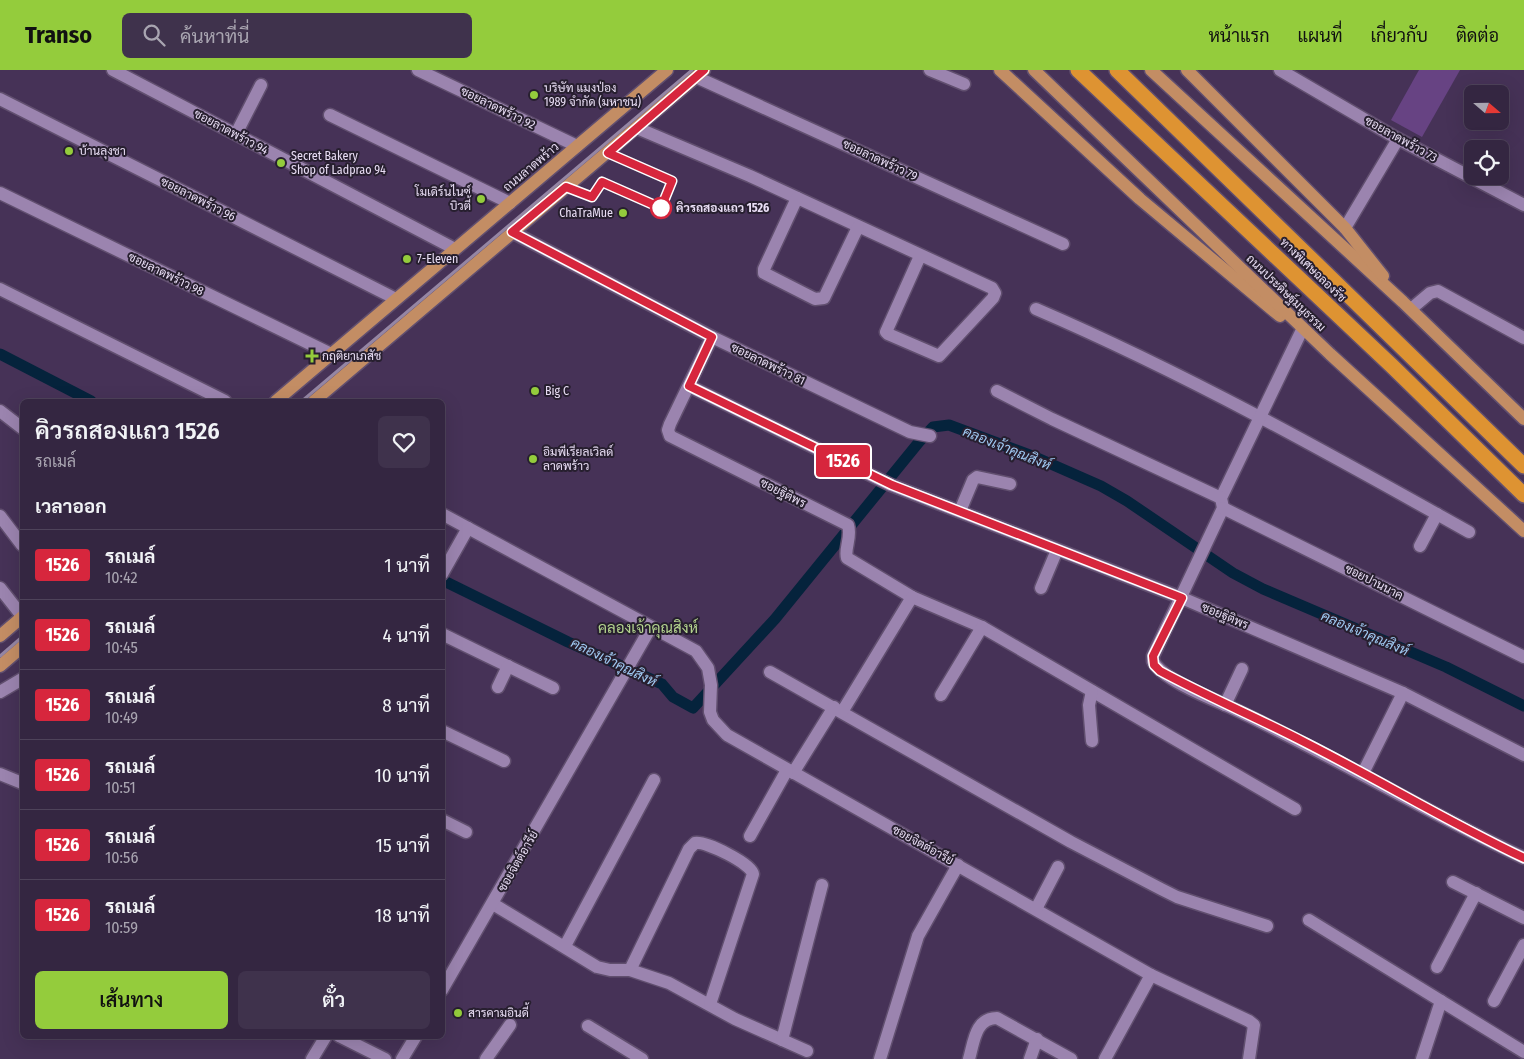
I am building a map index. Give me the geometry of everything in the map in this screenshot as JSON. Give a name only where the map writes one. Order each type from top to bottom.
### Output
[{"type":"highway","name":"ทางพิเศษฉลองรัช","points":[[1078,70],[1524,494]]},
{"type":"highway","name":"ทางพิเศษฉลองรัช","points":[[1117,70],[1524,466]]},
{"type":"main road","name":"ถนนลาดพร้าว","points":[[278,399],[668,70]]},
{"type":"main road","points":[[1000,70],[1140,199],[1300,332],[1330,354]]},
{"type":"main road","name":"ถนนประดิษฐ์มนูธรรม","points":[[1034,70],[1330,354],[1524,530]]},
{"type":"main road","points":[[1151,70],[1407,306],[1524,419]]},
{"type":"main road","points":[[1187,70],[1344,228],[1407,306]]},
{"type":"main road","points":[[316,399],[700,73]]},
{"type":"main road","points":[[0,636],[20,618]]},
{"type":"main road","points":[[0,666],[20,649]]},
{"type":"street","name":"ซอยลาดพร้าว 94","points":[[113,70],[455,248]]},
{"type":"street","name":"ซอยลาดพร้าว 92","points":[[418,70],[577,146]]},
{"type":"street","points":[[930,70],[964,84]]},
{"type":"street","name":"ซอยลาดพร้าว 73","points":[[1280,70],[1398,139],[1524,205]]},
{"type":"street","name":"ซอยลาดพร้าว 79","points":[[700,73],[1063,244]]},
{"type":"street","points":[[236,134],[261,84]]},
{"type":"street","name":"ซอยลาดพร้าว 96","points":[[0,99],[396,299]]},
{"type":"street","points":[[330,115],[510,203]]},
{"type":"street","points":[[637,128],[797,198],[992,288],[995,293],[993,298],[942,355],[933,354],[886,332],[920,256]]},
{"type":"street","points":[[1344,228],[1398,139]]},
{"type":"street","name":"ซอยลาดพร้าว 98","points":[[0,194],[331,354]]},
{"type":"street","points":[[797,198],[764,269],[764,273],[815,299],[824,298],[858,227]]},
{"type":"street","name":"ซอยลาดพร้าว 81","points":[[512,232],[712,337],[880,418],[925,435]]},
{"type":"street","points":[[0,289],[221,399]]},
{"type":"street","points":[[1407,306],[1430,293],[1438,291],[1524,338]]},
{"type":"street","points":[[1036,309],[1067,322],[1261,418],[1469,532]]},
{"type":"street","points":[[1300,332],[1222,503],[1203,554],[1153,661],[1160,671],[1189,687],[1305,743],[1439,816],[1524,858]]},
{"type":"street","name":"ซอยฐิติพร","points":[[712,337],[670,424],[668,430],[670,436],[850,530],[847,558],[912,596],[982,627],[1295,810]]},
{"type":"street","name":"ซอยฐิติพร","points":[[689,386],[888,483],[1182,598],[1403,693]]},
{"type":"street","name":"ซอยปานนาค","points":[[997,391],[1524,657]]},
{"type":"street","points":[[0,411],[20,426]]},
{"type":"street","points":[[960,511],[973,480],[977,477],[1010,484]]},
{"type":"street","points":[[1420,546],[1437,514]]},
{"type":"street","points":[[0,516],[20,542]]},
{"type":"street","name":"ซอยจิตต์อารีย์","points":[[445,516],[702,656],[708,668],[711,690],[710,712],[713,720],[727,735],[1151,974],[1249,1021],[1254,1025],[1255,1031],[1249,1059]]},
{"type":"street","points":[[445,569],[468,528]]},
{"type":"street","points":[[1041,588],[1058,550]]},
{"type":"street","points":[[0,588],[20,613]]},
{"type":"street","points":[[750,836],[790,772],[838,710],[912,596]]},
{"type":"street","name":"ซอยจิตต์อารีย์","points":[[445,985],[651,627]]},
{"type":"street","points":[[940,695],[982,627]]},
{"type":"street","points":[[445,635],[554,688]]},
{"type":"street","points":[[498,687],[508,666]]},
{"type":"street","points":[[1225,705],[1242,669]]},
{"type":"street","points":[[770,672],[1071,842],[1177,897],[1267,926]]},
{"type":"street","points":[[0,692],[20,680]]},
{"type":"street","points":[[1092,691],[1089,705],[1092,741]]},
{"type":"street","points":[[1363,773],[1403,693],[1524,755]]},
{"type":"street","points":[[445,732],[504,761]]},
{"type":"street","points":[[0,774],[20,782]]},
{"type":"street","points":[[565,946],[654,780]]},
{"type":"street","points":[[445,822],[466,832]]},
{"type":"street","points":[[630,970],[689,849],[695,842],[705,843],[750,866],[753,874],[710,1004]]},
{"type":"street","points":[[880,1059],[918,936],[958,865]]},
{"type":"street","points":[[1036,909],[1058,867]]},
{"type":"street","points":[[1453,882],[1524,918]]},
{"type":"street","points":[[782,1040],[822,886]]},
{"type":"street","points":[[1437,967],[1476,893]]},
{"type":"street","points":[[493,904],[597,967],[610,970],[630,970],[669,983],[736,1019],[807,1051]]},
{"type":"street","points":[[1309,920],[1524,1052]]},
{"type":"street","points":[[1494,1001],[1524,945]]},
{"type":"street","points":[[1105,1059],[1151,974]]},
{"type":"street","points":[[1422,1059],[1441,1001]]},
{"type":"street","points":[[968,1059],[978,1026],[990,1018],[997,1018],[1071,1059]]},
{"type":"street","points":[[486,1059],[510,1025]]},
{"type":"street","points":[[588,1026],[642,1059]]},
{"type":"street","points":[[312,1059],[324,1039]]},
{"type":"street","points":[[345,1039],[385,1059]]},
{"type":"street","points":[[402,1059],[414,1039]]},
{"type":"street","points":[[1030,1059],[1036,1039]]},
{"type":"shaded area","points":[[1419,70],[1460,70],[1422,137],[1391,120]]},
{"type":"waterway","name":"คลองเจ้าคุณสิงห์","points":[[0,354],[87,399]]},
{"type":"waterway","name":"คลองเจ้าคุณสิงห์","points":[[445,581],[568,642],[662,684],[673,697],[693,708],[775,619],[919,442],[933,427],[949,425],[1035,457],[1101,486],[1127,501],[1233,573],[1263,589],[1446,667],[1524,706]]},
{"type":"railway","points":[[304,399],[692,70]]},
{"type":"railway","points":[[0,656],[20,639]]},
{"type":"bus line","name":"1526","points":[[704,70],[608,153],[672,181],[661,208],[602,182],[592,197],[566,187],[512,232],[540,245],[712,337],[689,386],[892,485],[1182,598],[1153,656],[1154,665],[1160,671],[1305,743],[1439,816],[1524,858]]},
{"type":"place","name":"บริษัท แมงป่อง 1989 จำกัด (มหาชน)","points":[[534,95]]},
{"type":"place","name":"บ้านลุงชา","points":[[69,151]]},
{"type":"place","name":"Secret Bakery Shop of Ladprao 94","points":[[281,163]]},
{"type":"place","name":"โมเดิร์นไนซ์ บิวตี้","points":[[481,199]]},
{"type":"place","name":"คิวรถสองแถว 1526","points":[[661,208]]},
{"type":"place","name":"ChaTraMue","points":[[623,213]]},
{"type":"place","name":"7-Eleven","points":[[407,259]]},
{"type":"place","name":"กฤติยาเภสัช","points":[[312,356]]},
{"type":"place","name":"Big C","points":[[535,391]]},
{"type":"place","name":"อิมพีเรียลเวิลด์ ลาดพร้าว","points":[[533,459]]},
{"type":"place","name":"สารคามอินดี้","points":[[458,1013]]},
{"type":"district","name":"คลองเจ้าคุณสิงห์","points":[[648,628]]}]
